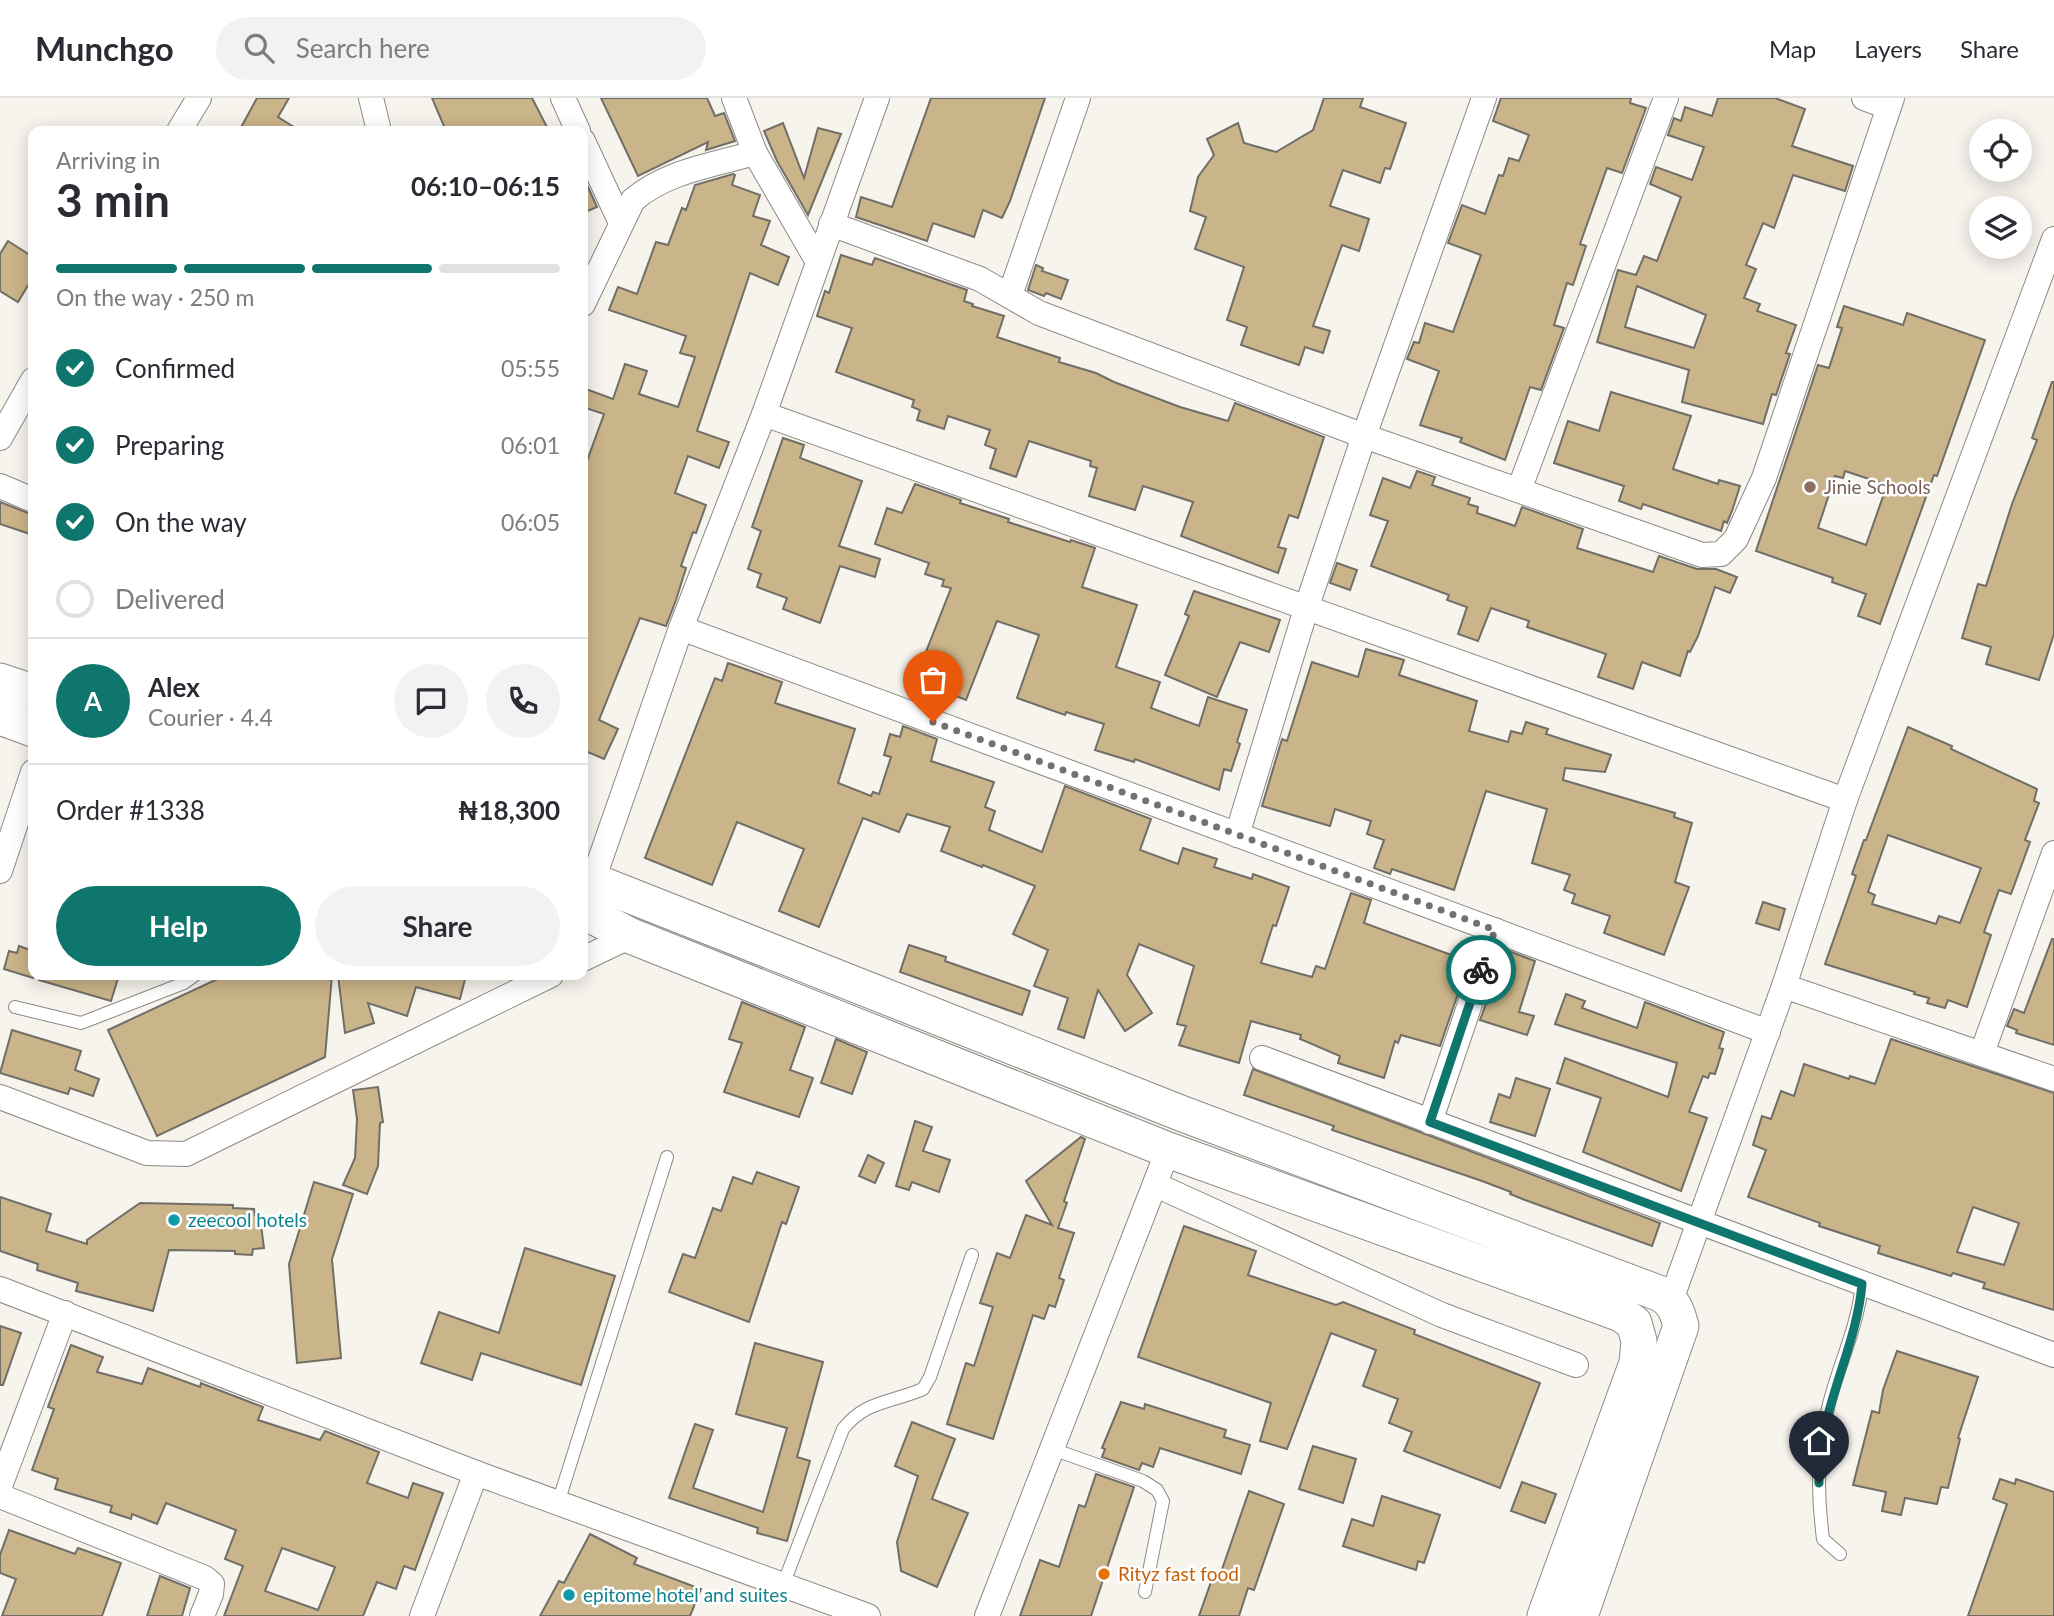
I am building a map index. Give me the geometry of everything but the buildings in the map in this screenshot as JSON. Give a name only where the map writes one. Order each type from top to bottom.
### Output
[{"type":"street","points":[[182,126],[199,98]]},
{"type":"street","points":[[372,98],[378,126]]},
{"type":"street","points":[[563,98],[576,126]]},
{"type":"street","points":[[734,98],[755,153],[818,262]]},
{"type":"street","points":[[588,884],[681,628],[764,414],[877,98]]},
{"type":"street","points":[[1010,295],[1078,98]]},
{"type":"street","points":[[1237,835],[1306,609],[1364,436],[1484,98]]},
{"type":"street","points":[[1519,491],[1666,98]]},
{"type":"street","points":[[831,224],[980,279],[1039,313],[1364,436],[1702,555],[1721,554],[1736,539],[1764,478],[1890,102],[1864,98]]},
{"type":"street","points":[[588,152],[621,223]]},
{"type":"street","points":[[588,293],[633,200],[647,188],[665,178],[755,153]]},
{"type":"street","points":[[1671,1300],[1768,1032],[1845,800],[2054,239]]},
{"type":"street","points":[[0,438],[28,389]]},
{"type":"street","points":[[764,414],[1845,800]]},
{"type":"street","points":[[0,486],[28,498]]},
{"type":"street","points":[[681,628],[1768,1032]]},
{"type":"street","points":[[0,681],[28,690]]},
{"type":"street","points":[[0,717],[28,727]]},
{"type":"street","points":[[0,871],[28,787]]},
{"type":"street","points":[[1982,1053],[2054,853]]},
{"type":"street","points":[[588,890],[1000,1042],[1671,1300],[1681,1326],[1580,1568],[1545,1616]]},
{"type":"street","points":[[588,891],[631,936],[1168,1150],[1621,1314],[1634,1323],[1639,1341],[1637,1363],[1580,1568],[1580,1616]]},
{"type":"street","points":[[1430,1122],[1495,930]]},
{"type":"street","points":[[588,957],[631,936]]},
{"type":"street","points":[[0,1097],[147,1153],[186,1154],[541,980]]},
{"type":"street","points":[[1784,986],[2054,1079]]},
{"type":"street","points":[[988,1078],[1000,1042]]},
{"type":"street","points":[[1262,1058],[2054,1355]]},
{"type":"street","points":[[987,1616],[1168,1150]]},
{"type":"street","points":[[1156,1185],[1442,1315],[1576,1365]]},
{"type":"street","points":[[0,1289],[476,1473],[868,1616]]},
{"type":"street","points":[[0,1486],[65,1313]]},
{"type":"street","points":[[422,1616],[476,1473]]},
{"type":"street","points":[[0,1496],[205,1578],[212,1584],[202,1616]]},
{"type":"lane","points":[[15,1007],[81,1023],[188,980]]},
{"type":"lane","points":[[558,1503],[667,1157]]},
{"type":"lane","points":[[783,1585],[843,1429],[855,1414],[923,1389],[930,1377],[972,1255]]},
{"type":"lane","points":[[1840,1554],[1824,1539],[1819,1505],[1818,1461],[1829,1403],[1860,1305],[1862,1284]]},
{"type":"lane","points":[[1052,1449],[1143,1481],[1157,1490],[1163,1501],[1145,1592]]},
{"type":"way so far","points":[[933,722],[1495,930],[1481,970]]},
{"type":"place","name":"Jinie Schools","points":[[1810,487]]},
{"type":"place","name":"zeecool hotels","points":[[174,1220]]},
{"type":"place","name":"Rityz fast food","points":[[1104,1574]]},
{"type":"place","name":"epitome hotel and suites","points":[[569,1595]]},
{"type":"route","points":[[1481,970],[1430,1122],[1862,1284],[1860,1305],[1829,1403],[1818,1461],[1819,1483]]}]
